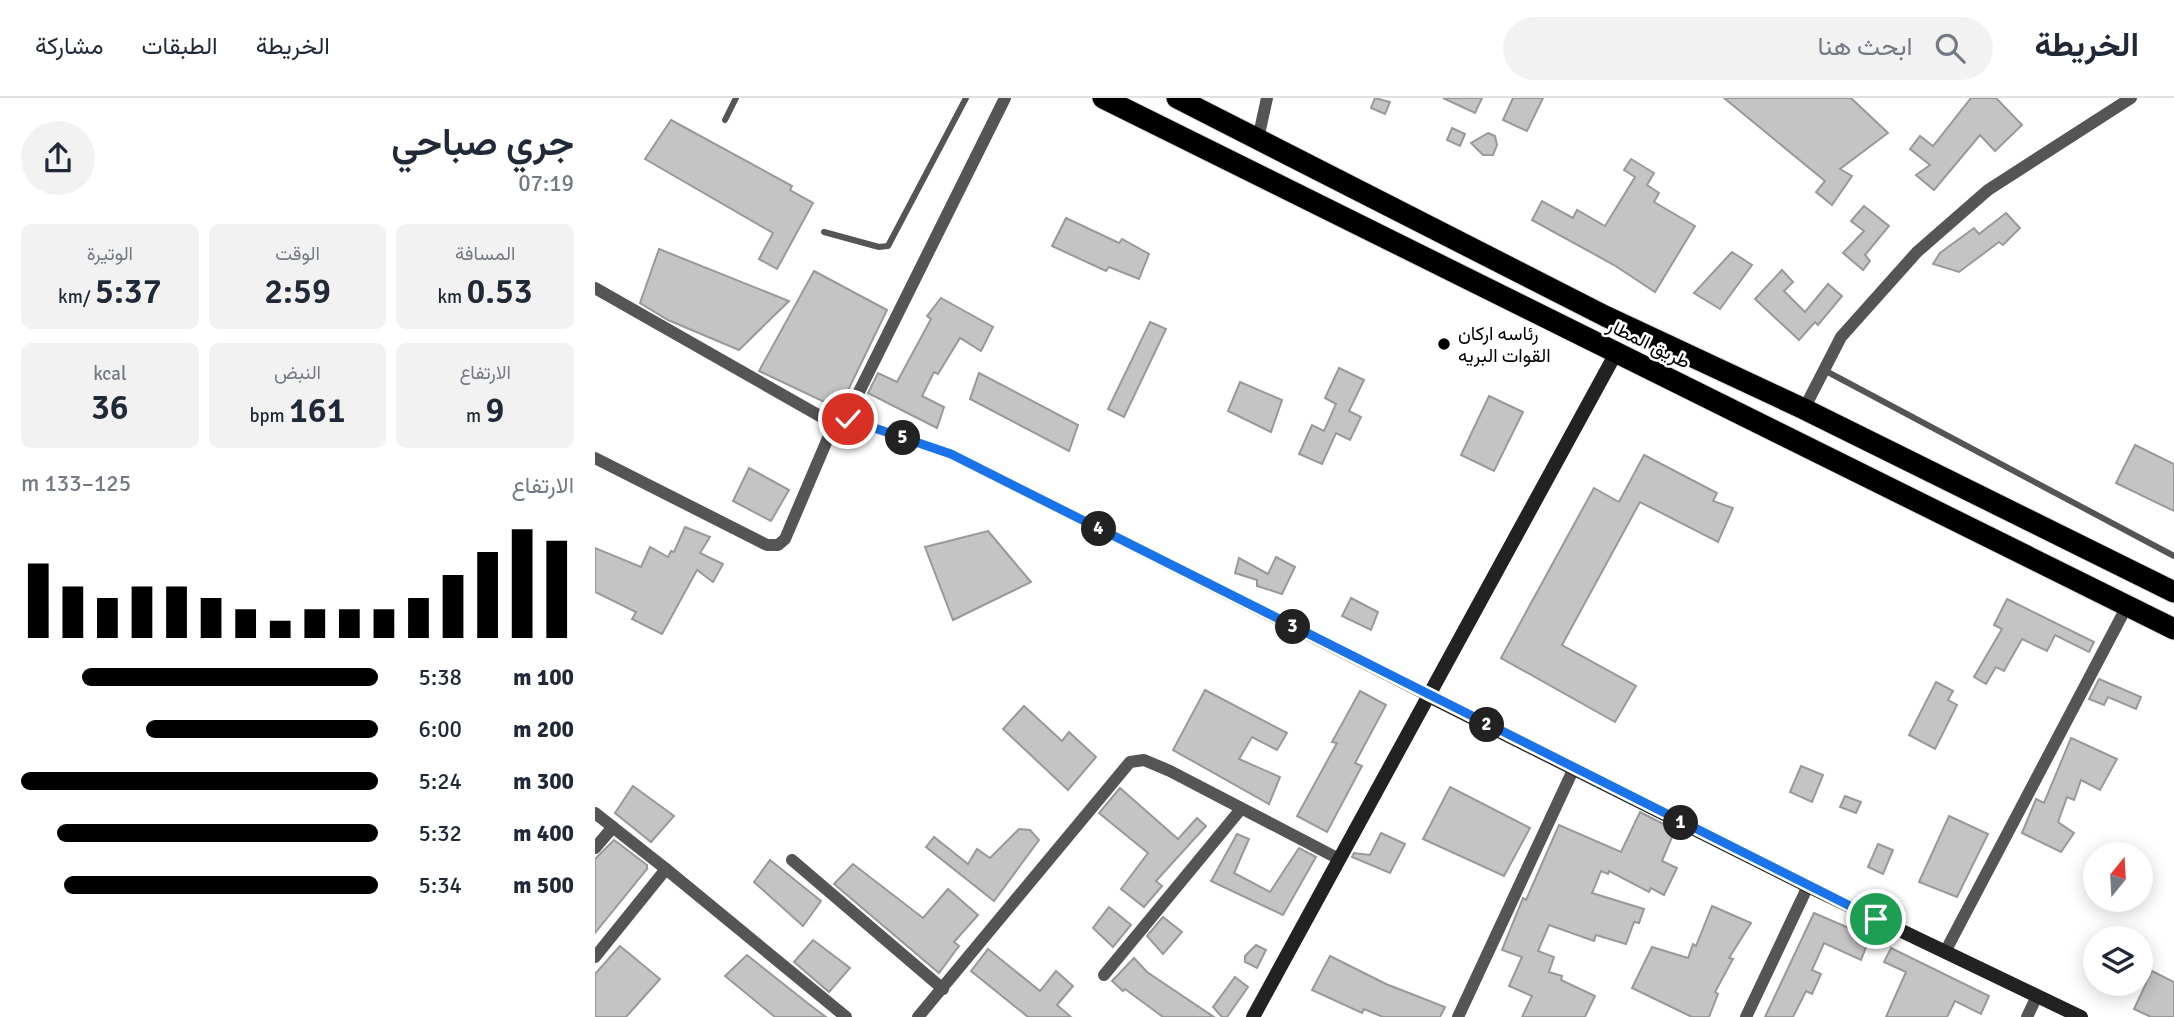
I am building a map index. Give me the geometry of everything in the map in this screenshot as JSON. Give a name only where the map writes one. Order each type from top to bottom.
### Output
[{"type":"highway","name":"طريق المطار","points":[[1104,98],[2174,629]]},
{"type":"highway","name":"طريق المطار","points":[[1177,98],[1605,316],[1804,409],[2174,592]]},
{"type":"street","points":[[595,288],[834,424],[843,424],[848,419],[1005,98]]},
{"type":"street","points":[[1258,139],[1268,98]]},
{"type":"street","points":[[1804,409],[1841,337],[1867,306],[1953,218],[2020,167],[2131,98]]},
{"type":"street","points":[[1253,1017],[1616,353]]},
{"type":"street","points":[[848,419],[951,454],[1808,886],[2081,1017]]},
{"type":"street","points":[[595,458],[767,545],[778,545],[785,539],[834,424]]},
{"type":"street","points":[[1945,952],[2127,606]]},
{"type":"street","points":[[919,1017],[1130,762],[1144,760],[1339,859]]},
{"type":"street","points":[[1458,1017],[1574,768]]},
{"type":"street","points":[[1104,975],[1241,809]]},
{"type":"street","points":[[595,813],[846,1017]]},
{"type":"street","points":[[595,848],[613,827]]},
{"type":"street","points":[[792,860],[943,989]]},
{"type":"street","points":[[595,957],[666,869]]},
{"type":"street","points":[[1746,1017],[1808,886]]},
{"type":"street","points":[[2027,1017],[2037,996]]},
{"type":"lane","points":[[725,120],[736,98]]},
{"type":"lane","points":[[824,232],[879,247],[888,246],[966,98]]},
{"type":"lane","points":[[1824,370],[2174,556]]},
{"type":"building","points":[[1375,98],[1390,102],[1385,114],[1371,108]]},
{"type":"building","points":[[1443,98],[1482,98],[1475,113]]},
{"type":"building","points":[[1513,98],[1543,98],[1527,131],[1503,120]]},
{"type":"building","points":[[1724,98],[1851,98],[1888,133],[1840,169],[1852,176],[1832,205],[1816,192],[1825,181]]},
{"type":"building","points":[[1971,98],[1996,98],[2022,125],[1995,151],[1980,135],[1934,190],[1916,175],[1930,165],[1910,149],[1920,136],[1933,146]]},
{"type":"building","points":[[671,120],[792,186],[790,190],[813,203],[777,269],[759,259],[773,233],[645,159]]},
{"type":"building","points":[[1452,128],[1465,134],[1460,146],[1447,140]]},
{"type":"building","points":[[1488,133],[1495,136],[1497,145],[1493,155],[1483,155],[1471,143]]},
{"type":"building","points":[[1631,159],[1654,173],[1647,185],[1659,193],[1654,202],[1695,226],[1655,292],[1614,265],[1532,220],[1542,201],[1573,218],[1577,210],[1605,226],[1635,177],[1624,170]]},
{"type":"building","points":[[1864,206],[1889,226],[1865,255],[1870,261],[1863,270],[1843,253],[1864,231],[1851,221]]},
{"type":"building","points":[[2006,213],[2020,228],[2003,245],[1999,242],[1959,272],[1933,264],[1940,253],[1974,228],[1979,234]]},
{"type":"building","points":[[1066,218],[1119,243],[1122,239],[1149,254],[1139,279],[1109,267],[1106,271],[1052,246]]},
{"type":"building","points":[[659,249],[789,301],[739,350],[668,320],[640,303]]},
{"type":"building","points":[[1732,252],[1752,265],[1720,309],[1694,293]]},
{"type":"building","points":[[1782,270],[1793,282],[1784,291],[1805,312],[1828,284],[1842,296],[1818,325],[1815,322],[1799,340],[1755,299]]},
{"type":"building","points":[[814,271],[887,310],[839,409],[759,371]]},
{"type":"building","points":[[941,298],[993,327],[981,351],[960,338],[938,374],[934,372],[922,396],[944,407],[937,428],[868,393],[878,373],[897,382],[931,319],[927,316]]},
{"type":"building","points":[[1150,322],[1166,329],[1124,417],[1108,409]]},
{"type":"building","points":[[1339,368],[1364,380],[1349,411],[1361,417],[1350,440],[1336,433],[1322,464],[1299,454],[1312,425],[1324,431],[1336,404],[1325,398]]},
{"type":"building","points":[[979,373],[1078,425],[1069,451],[970,399]]},
{"type":"building","points":[[1240,382],[1282,400],[1271,432],[1228,411]]},
{"type":"building","points":[[1489,396],[1523,412],[1494,471],[1461,455]]},
{"type":"building","points":[[2135,445],[2174,464],[2174,511],[2116,483]]},
{"type":"building","points":[[1644,455],[1717,493],[1713,501],[1733,508],[1718,542],[1640,502],[1562,645],[1636,686],[1615,722],[1501,658],[1594,488],[1619,502]]},
{"type":"building","points":[[749,468],[789,490],[771,521],[733,501]]},
{"type":"building","points":[[685,527],[710,537],[700,553],[723,564],[713,582],[697,570],[662,634],[632,619],[636,612],[595,592],[595,548],[641,567],[650,547],[668,557],[671,551],[674,552]]},
{"type":"building","points":[[988,531],[1031,582],[953,620],[925,547]]},
{"type":"building","points":[[1276,557],[1295,567],[1282,594],[1257,586],[1257,580],[1235,573],[1239,558],[1268,574]]},
{"type":"building","points":[[1351,598],[1378,612],[1371,630],[1342,616]]},
{"type":"building","points":[[2007,599],[2094,642],[2089,652],[2055,635],[2047,651],[2022,639],[2004,671],[1996,667],[1986,684],[1974,677],[2002,629],[1994,625]]},
{"type":"building","points":[[2099,679],[2141,697],[2136,709],[2108,697],[2104,705],[2089,699]]},
{"type":"building","points":[[1936,682],[1953,691],[1948,700],[1957,705],[1935,749],[1909,735]]},
{"type":"building","points":[[1205,690],[1287,733],[1277,750],[1252,737],[1239,759],[1280,777],[1269,804],[1173,750]]},
{"type":"building","points":[[1360,691],[1386,705],[1355,763],[1362,766],[1327,832],[1297,816],[1337,743],[1332,742]]},
{"type":"building","points":[[1024,706],[1062,741],[1069,732],[1096,757],[1068,790],[1003,729]]},
{"type":"building","points":[[2071,738],[2117,759],[2100,790],[2081,780],[2074,800],[2067,797],[2058,822],[2074,833],[2061,852],[2022,833],[2036,799],[2044,803]]},
{"type":"building","points":[[1801,766],[1823,775],[1812,802],[1790,792]]},
{"type":"building","points":[[633,786],[674,816],[651,842],[615,813]]},
{"type":"building","points":[[1450,787],[1530,828],[1504,876],[1423,839]]},
{"type":"building","points":[[1120,788],[1178,839],[1197,818],[1206,826],[1156,881],[1162,886],[1144,907],[1121,889],[1148,853],[1099,813]]},
{"type":"building","points":[[1845,796],[1861,802],[1856,813],[1840,807]]},
{"type":"building","points":[[1640,812],[1675,830],[1662,861],[1677,868],[1664,895],[1651,888],[1649,892],[1609,871],[1608,874],[1601,871],[1592,893],[1644,909],[1639,923],[1634,922],[1626,944],[1596,935],[1594,941],[1549,925],[1538,951],[1554,957],[1549,972],[1562,976],[1561,980],[1595,996],[1585,1017],[1522,1017],[1532,996],[1509,986],[1522,957],[1502,950],[1523,898],[1526,900],[1559,825],[1621,852]]},
{"type":"building","points":[[1949,816],[1988,834],[1957,897],[1919,882]]},
{"type":"building","points":[[1019,829],[1030,830],[1039,840],[994,901],[926,847],[934,837],[968,864],[977,849],[990,858]]},
{"type":"building","points":[[1381,833],[1405,844],[1390,873],[1352,857],[1354,853],[1370,855]]},
{"type":"building","points":[[1237,834],[1249,839],[1234,873],[1270,892],[1299,848],[1316,857],[1283,915],[1211,881]]},
{"type":"building","points":[[614,840],[647,865],[647,869],[595,933],[595,859]]},
{"type":"building","points":[[1878,844],[1893,850],[1883,874],[1868,867]]},
{"type":"building","points":[[770,860],[821,901],[803,926],[754,882]]},
{"type":"building","points":[[853,864],[923,918],[948,889],[978,915],[954,942],[959,946],[939,973],[834,884]]},
{"type":"building","points":[[1712,906],[1751,923],[1729,958],[1733,959],[1715,992],[1718,994],[1709,1017],[1692,1017],[1632,988],[1652,947],[1688,958],[1693,944],[1696,946]]},
{"type":"building","points":[[1109,907],[1131,925],[1113,947],[1093,928]]},
{"type":"building","points":[[1814,913],[1870,937],[1861,960],[1824,943],[1812,970],[1821,974],[1812,994],[1806,991],[1793,1017],[1765,1017]]},
{"type":"building","points":[[1163,917],[1182,932],[1163,954],[1147,936]]},
{"type":"building","points":[[813,940],[850,968],[829,992],[794,962]]},
{"type":"building","points":[[1256,945],[1266,950],[1257,968],[1245,962],[1245,956]]},
{"type":"building","points":[[620,946],[660,979],[626,1017],[595,1017],[595,974]]},
{"type":"building","points":[[1891,948],[1989,996],[1981,1014],[1955,1001],[1947,1017],[1886,1017],[1906,972],[1884,962]]},
{"type":"building","points":[[988,949],[1040,991],[1056,971],[1073,986],[1057,1005],[1071,1017],[1028,1017],[971,971]]},
{"type":"building","points":[[747,955],[826,1017],[775,1017],[725,976]]},
{"type":"building","points":[[1330,956],[1386,984],[1445,1007],[1440,1017],[1383,1017],[1364,1009],[1362,1013],[1312,990]]},
{"type":"building","points":[[1134,958],[1147,972],[1214,1017],[1163,1017],[1125,989],[1123,991],[1112,981]]},
{"type":"building","points":[[2153,972],[2174,982],[2174,1017],[2151,1017],[2134,1009],[2140,996],[2153,996]]},
{"type":"building","points":[[1235,977],[1248,987],[1227,1017],[1222,1017],[1213,1007]]},
{"type":"place","name":"رئاسه اركان القوات البريه","points":[[1444,344]]},
{"type":"route","points":[[848,419],[951,454],[1876,919]]}]
